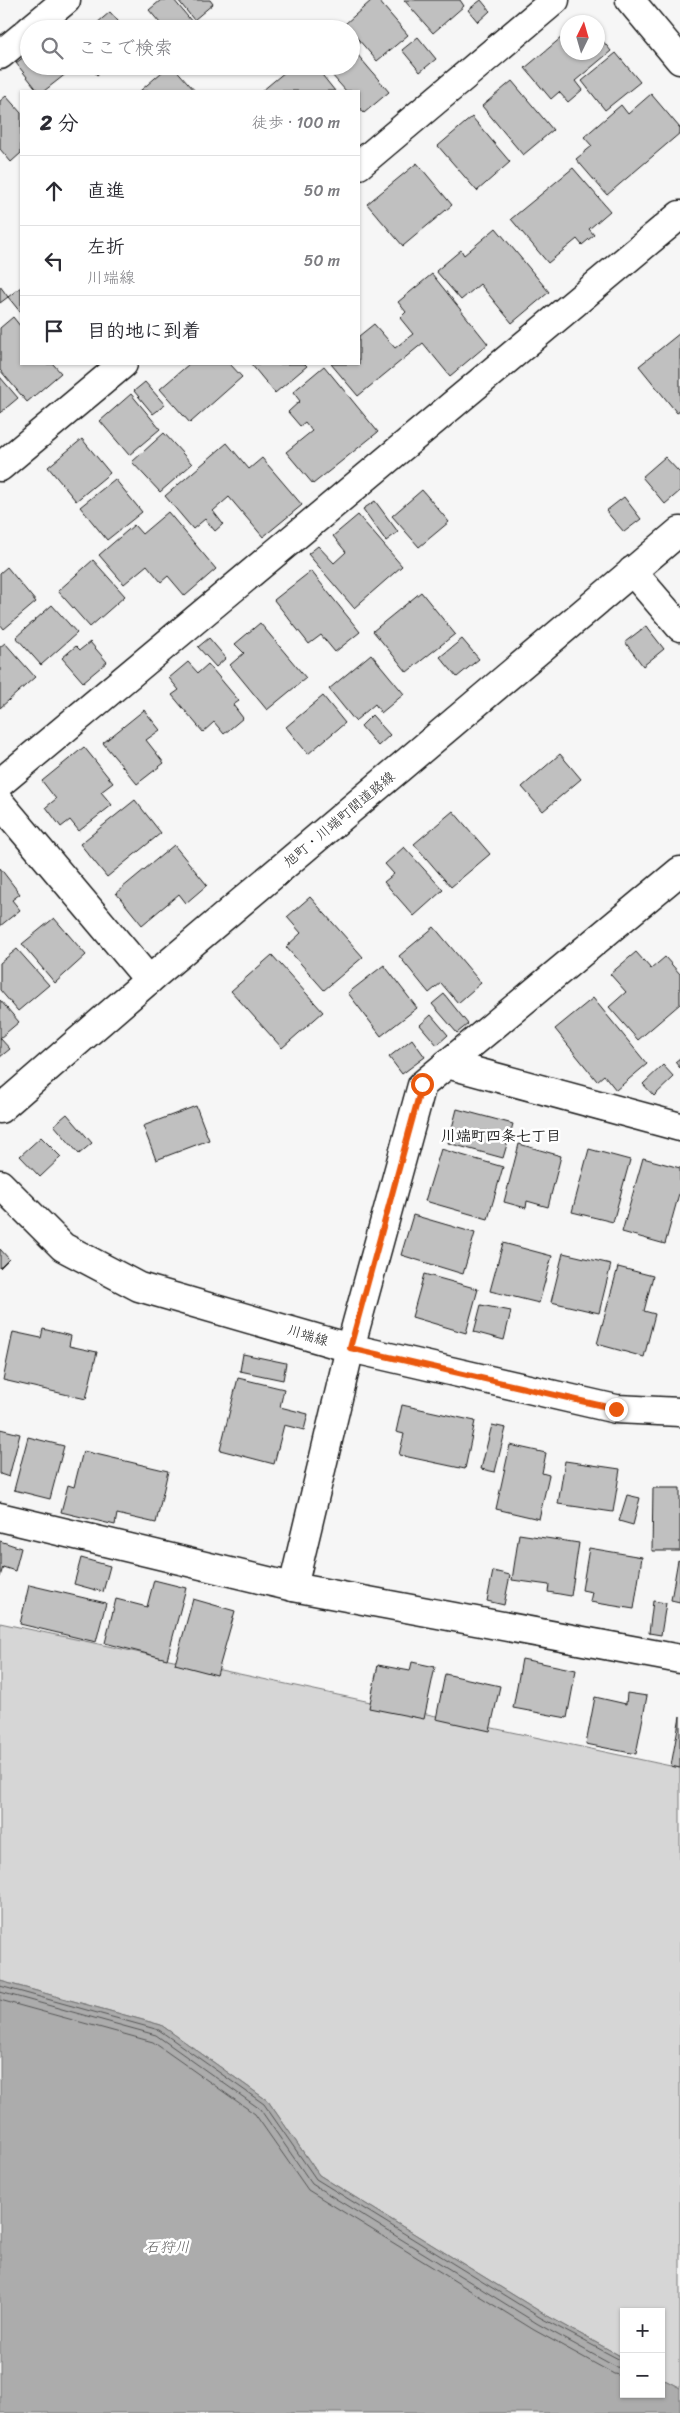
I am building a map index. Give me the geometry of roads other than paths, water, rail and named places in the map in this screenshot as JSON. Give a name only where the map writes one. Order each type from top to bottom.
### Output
[{"type":"street","points":[[42,20],[66,0]]},
{"type":"street","points":[[360,164],[555,0]]},
{"type":"street","points":[[630,0],[680,60]]},
{"type":"street","points":[[0,55],[20,38]]},
{"type":"street","points":[[0,783],[680,215]]},
{"type":"street","points":[[0,467],[122,365]]},
{"type":"street","name":"旭町・川端町間道路線","points":[[0,1109],[148,980],[680,531]]},
{"type":"street","points":[[632,572],[680,628]]},
{"type":"street","points":[[0,803],[148,980]]},
{"type":"street","points":[[293,1588],[350,1348],[422,1084],[680,871]]},
{"type":"street","points":[[447,1064],[680,1127]]},
{"type":"street","name":"川端線","points":[[0,1184],[63,1247],[139,1287],[350,1348],[616,1409],[680,1412]]},
{"type":"street","points":[[0,1516],[293,1588],[680,1659]]},
{"type":"water","name":"石狩川","points":[[0,1981],[161,2025],[268,2101],[319,2175],[544,2314],[620,2356],[620,2398],[665,2398],[665,2380],[680,2388],[680,2413],[0,2413]]},
{"type":"district","name":"川端町四条七丁目","points":[[501,1136]]}]
